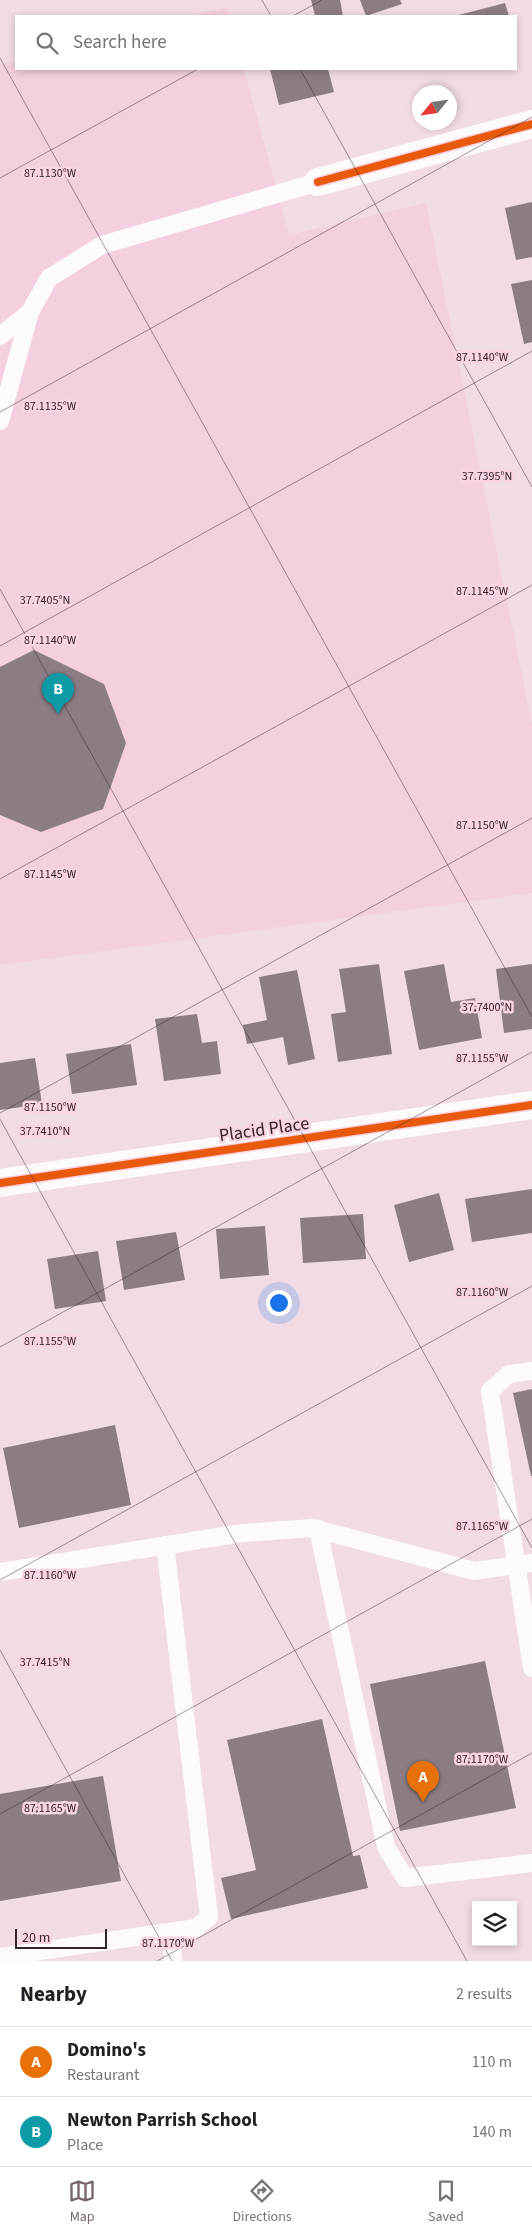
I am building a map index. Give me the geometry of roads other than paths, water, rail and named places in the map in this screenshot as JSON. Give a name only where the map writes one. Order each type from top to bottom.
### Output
[{"type":"street","points":[[318,182],[532,124]]},
{"type":"street","name":"Placid Place","points":[[0,1183],[532,1105]]},
{"type":"lane","points":[[0,421],[30,312],[49,278],[102,245],[318,182]]},
{"type":"lane","points":[[0,336],[30,312]]},
{"type":"lane","points":[[532,1371],[509,1374],[490,1391],[523,1564],[532,1668]]},
{"type":"lane","points":[[0,1572],[242,1533],[314,1528],[474,1571],[523,1564]]},
{"type":"lane","points":[[318,1529],[386,1847],[405,1878],[532,1864]]},
{"type":"lane","points":[[0,1957],[196,1928],[209,1917],[166,1545]]},
{"type":"lane","points":[[170,1932],[173,1961]]},
{"type":"place","name":"Newton Parrish School","points":[[58,714]]},
{"type":"place","name":"Domino's","points":[[423,1802]]}]
